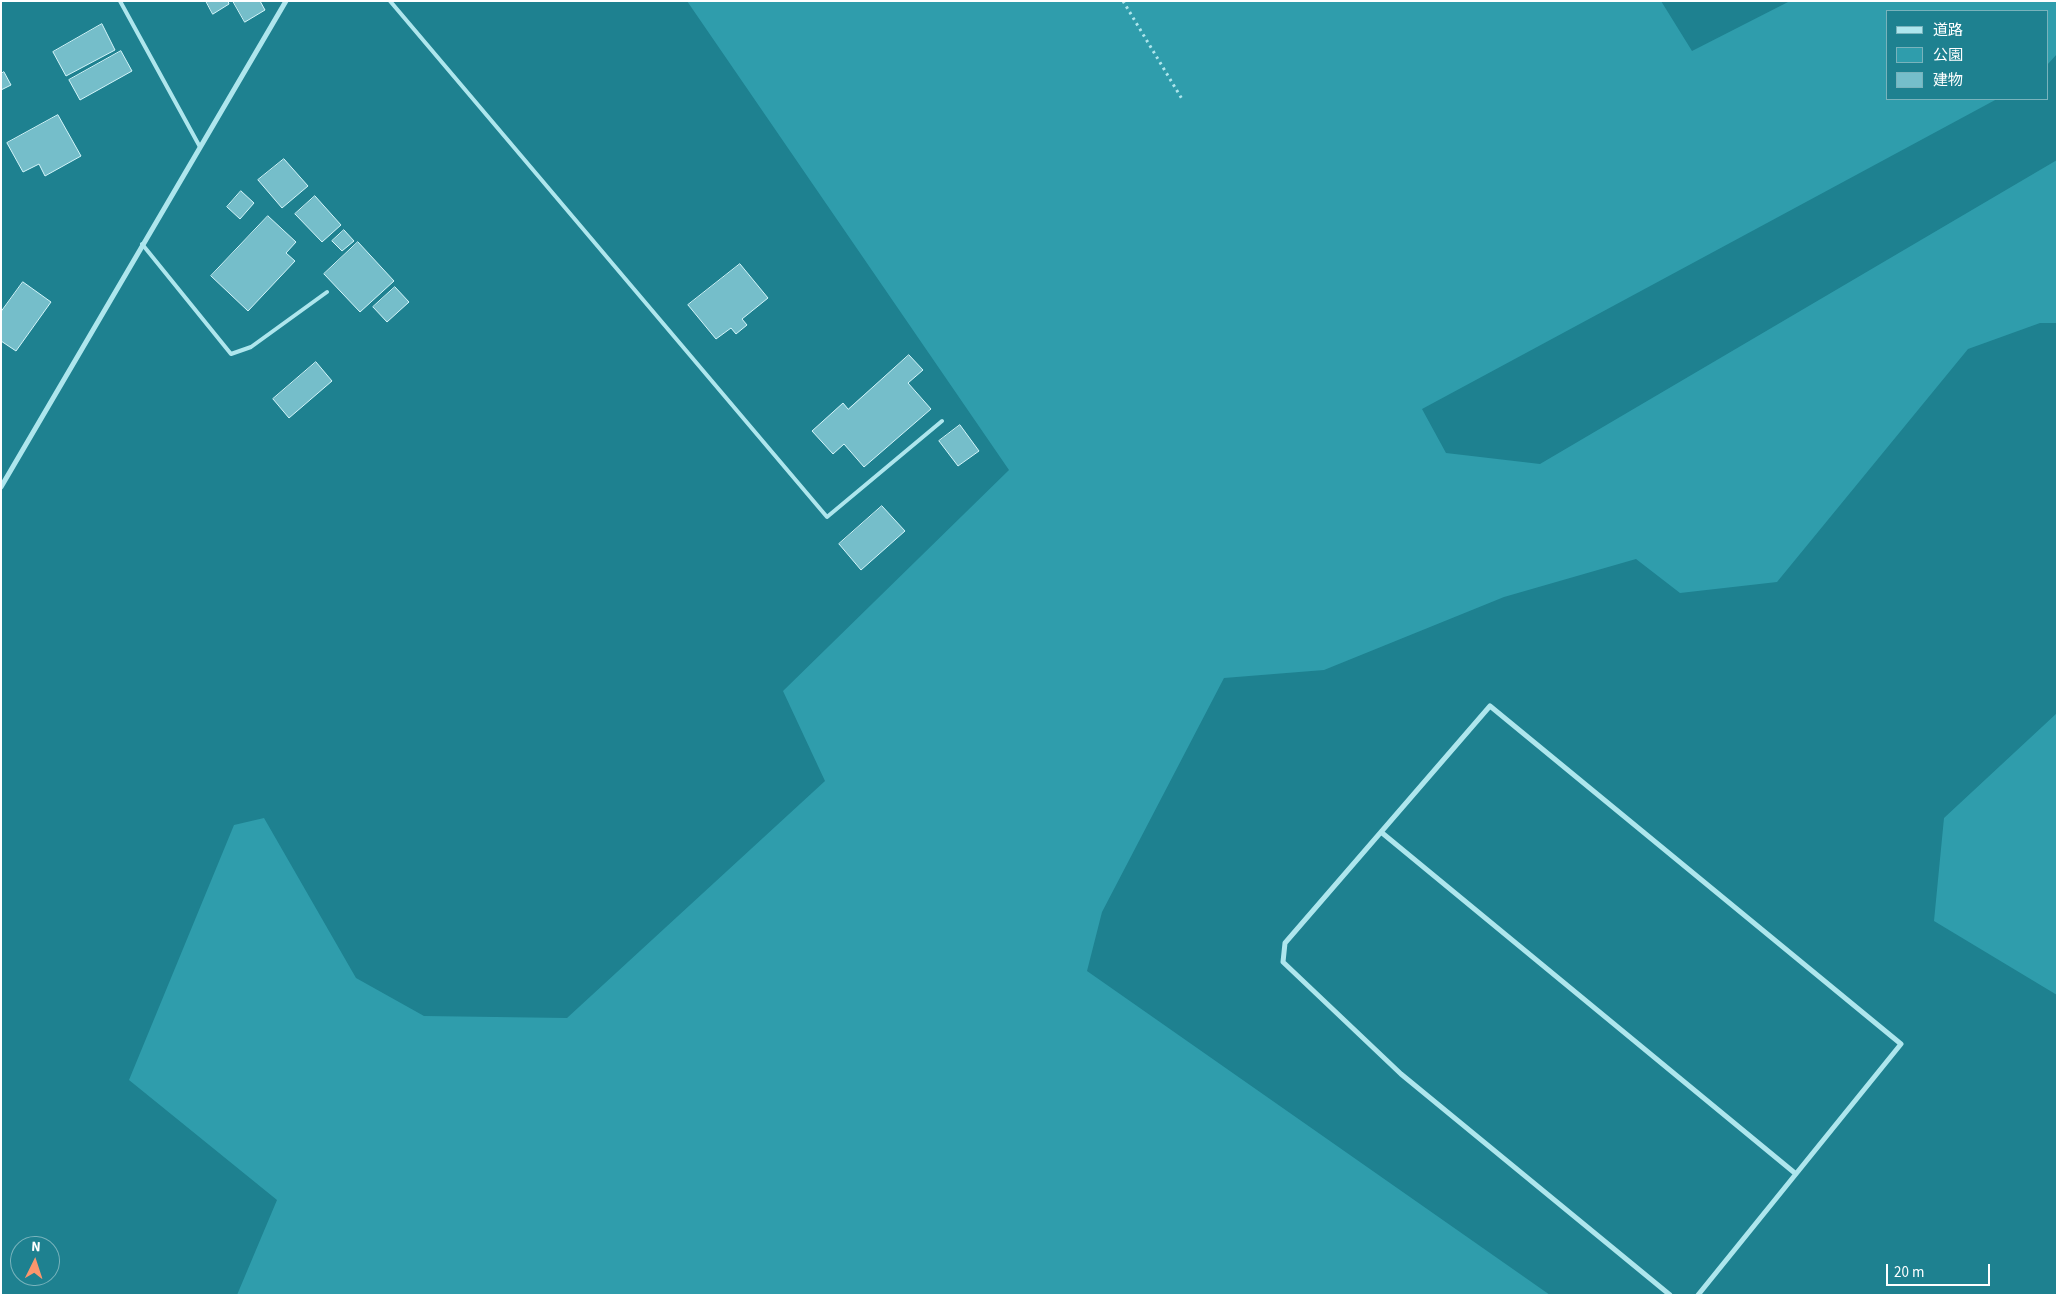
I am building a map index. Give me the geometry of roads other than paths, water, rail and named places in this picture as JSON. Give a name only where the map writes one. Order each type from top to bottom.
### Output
[{"type":"street","points":[[1,488],[3,477],[286,1]]},
{"type":"street","points":[[1670,1295],[1401,1074],[1282,962],[1285,943],[1490,706],[1901,1044],[1698,1295]]},
{"type":"street","points":[[1381,832],[1796,1174]]},
{"type":"lane","points":[[120,1],[200,146]]},
{"type":"lane","points":[[390,1],[827,517],[942,421]]},
{"type":"lane","points":[[142,244],[232,354],[251,347],[327,292]]}]
